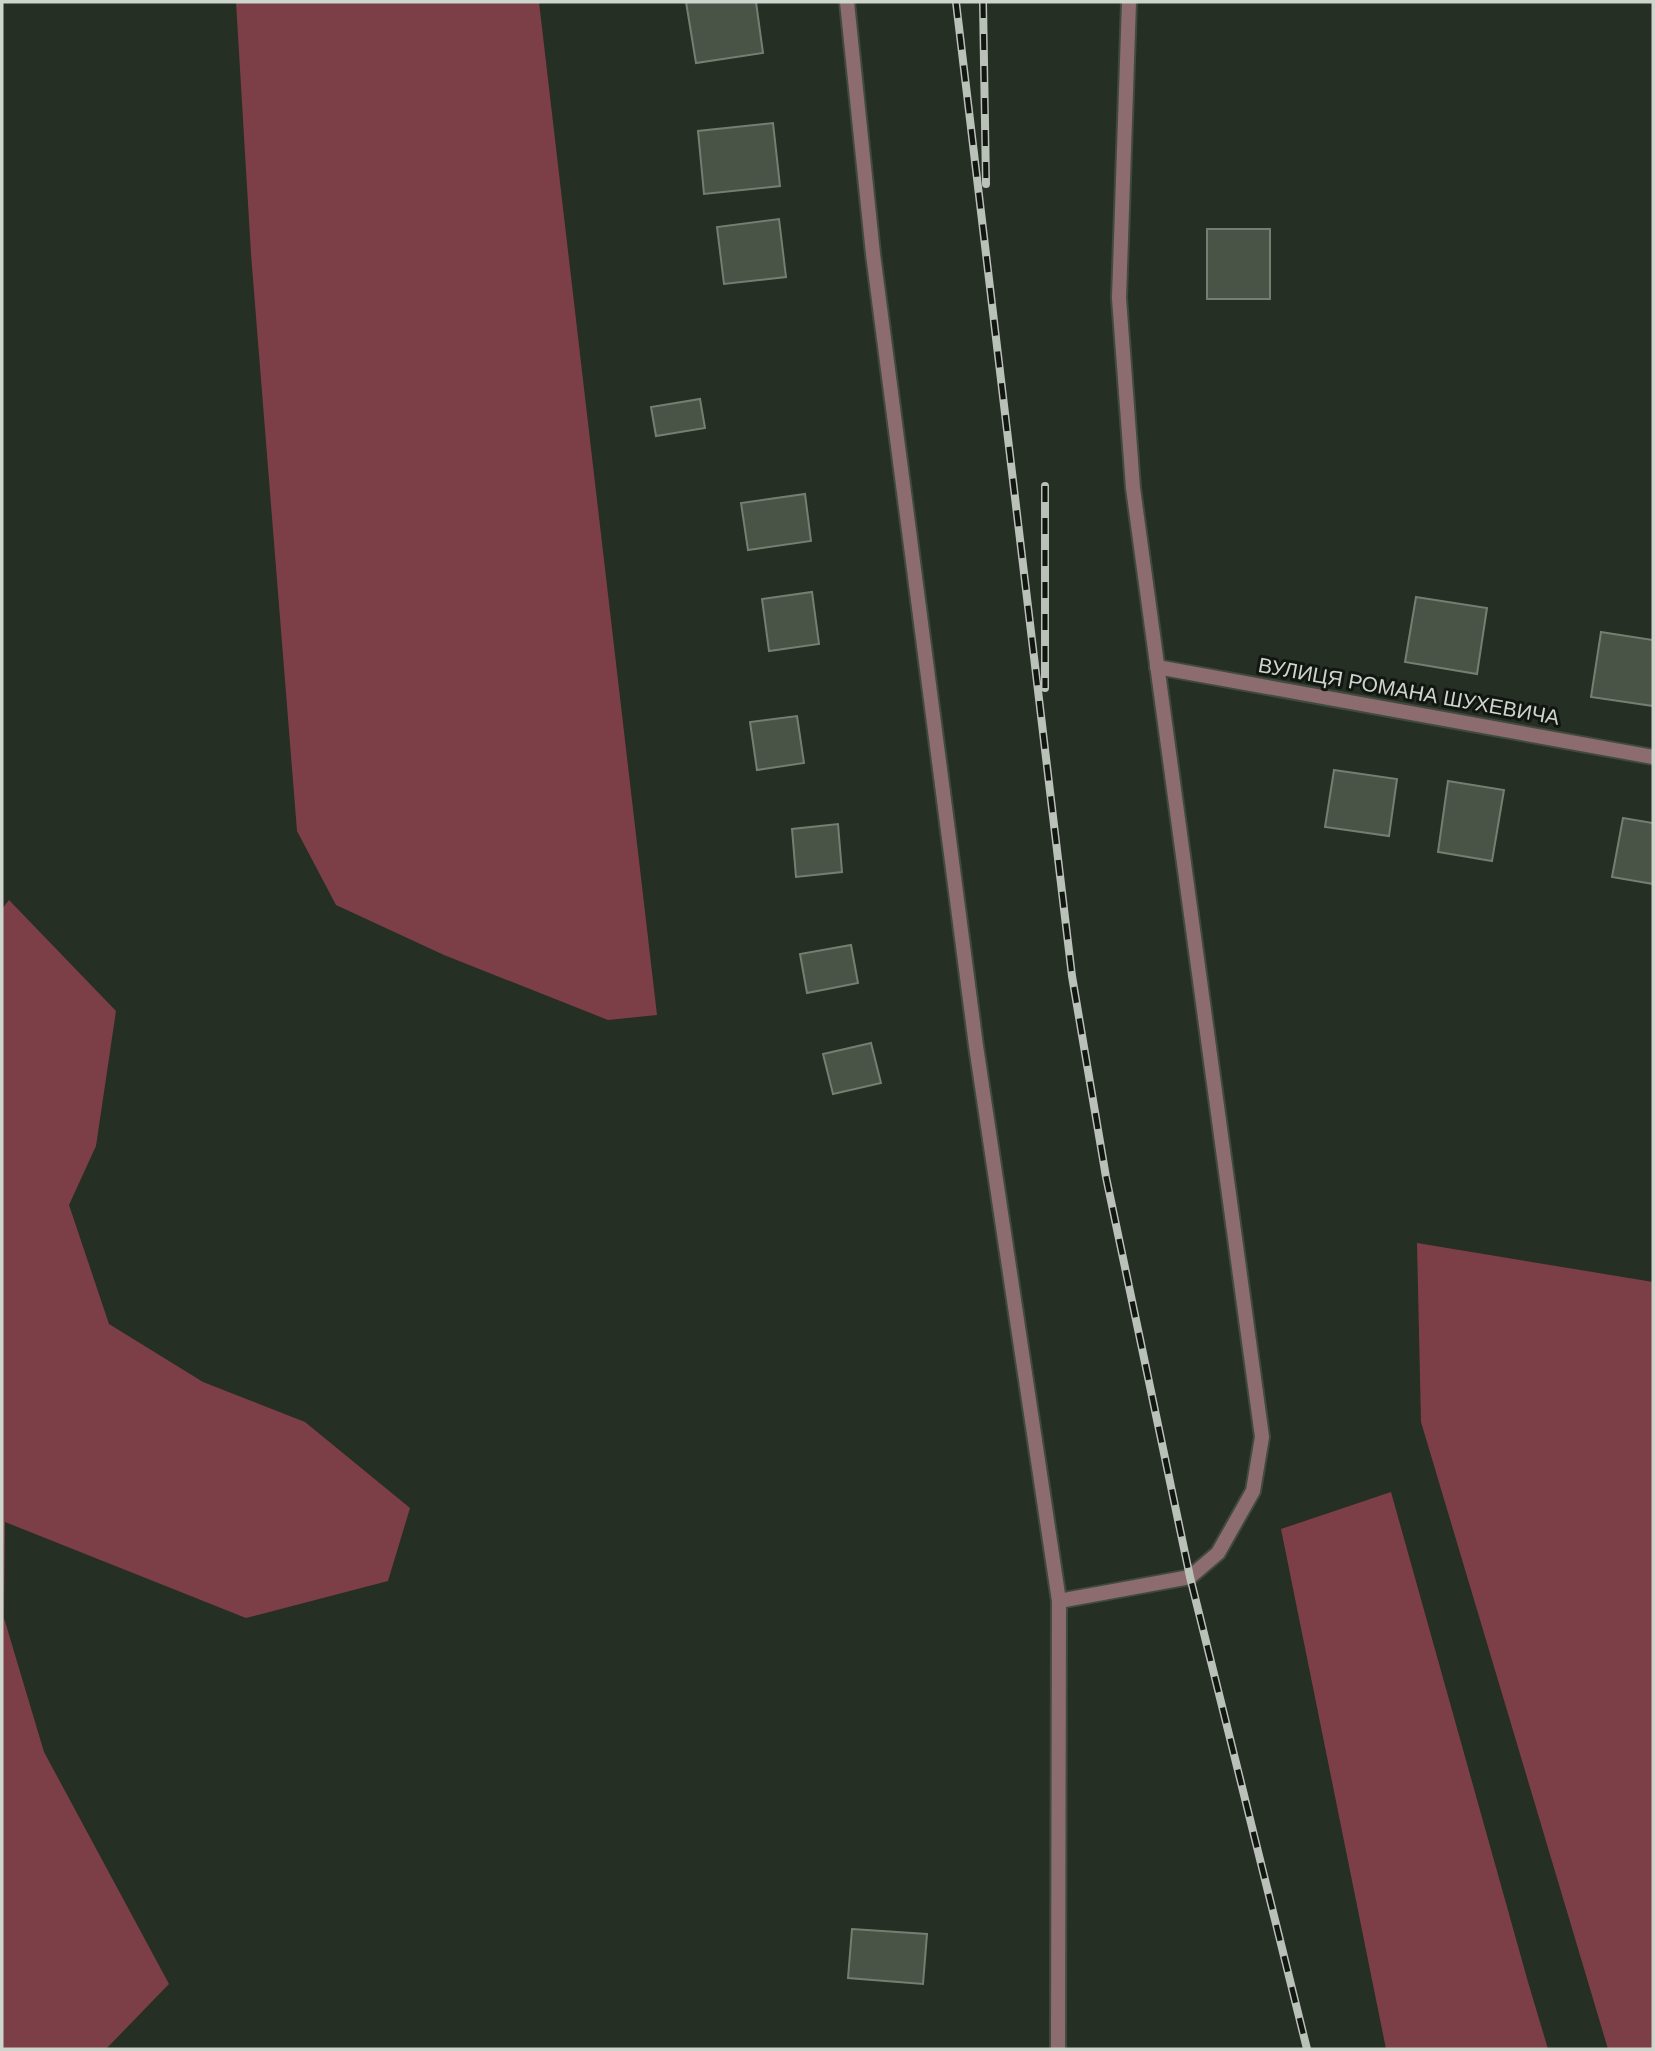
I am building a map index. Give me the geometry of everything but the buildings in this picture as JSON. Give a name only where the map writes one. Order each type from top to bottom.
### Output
[{"type":"street","points":[[847,2],[873,254],[972,1019],[1059,1601],[1058,2049]]},
{"type":"street","points":[[1059,1601],[1190,1577],[1219,1553],[1253,1491],[1262,1437],[1132,488],[1119,298],[1129,2]]},
{"type":"street","name":"ВУЛИЦЯ РОМАНА ШУХЕВИЧА","points":[[1157,667],[1653,757]]},
{"type":"shaded area","points":[[236,2],[539,2],[657,1015],[608,1020],[444,955],[336,905],[297,831],[251,254]]},
{"type":"shaded area","points":[[9,900],[116,1011],[96,1146],[69,1205],[109,1324],[203,1382],[305,1422],[410,1508],[388,1581],[246,1618],[5,1522],[4,1618],[44,1752],[169,1984],[106,2049],[2,2049],[2,909]]},
{"type":"shaded area","points":[[1417,1243],[1653,1282],[1653,2049],[1608,2049],[1421,1422]]},
{"type":"shaded area","points":[[1391,1492],[1548,2049],[1386,2049],[1281,1529]]},
{"type":"railway","points":[[956,2],[1072,976],[1106,1177],[1190,1577],[1307,2049]]},
{"type":"railway","points":[[983,2],[986,184]]},
{"type":"railway","points":[[1045,486],[1045,688]]}]
